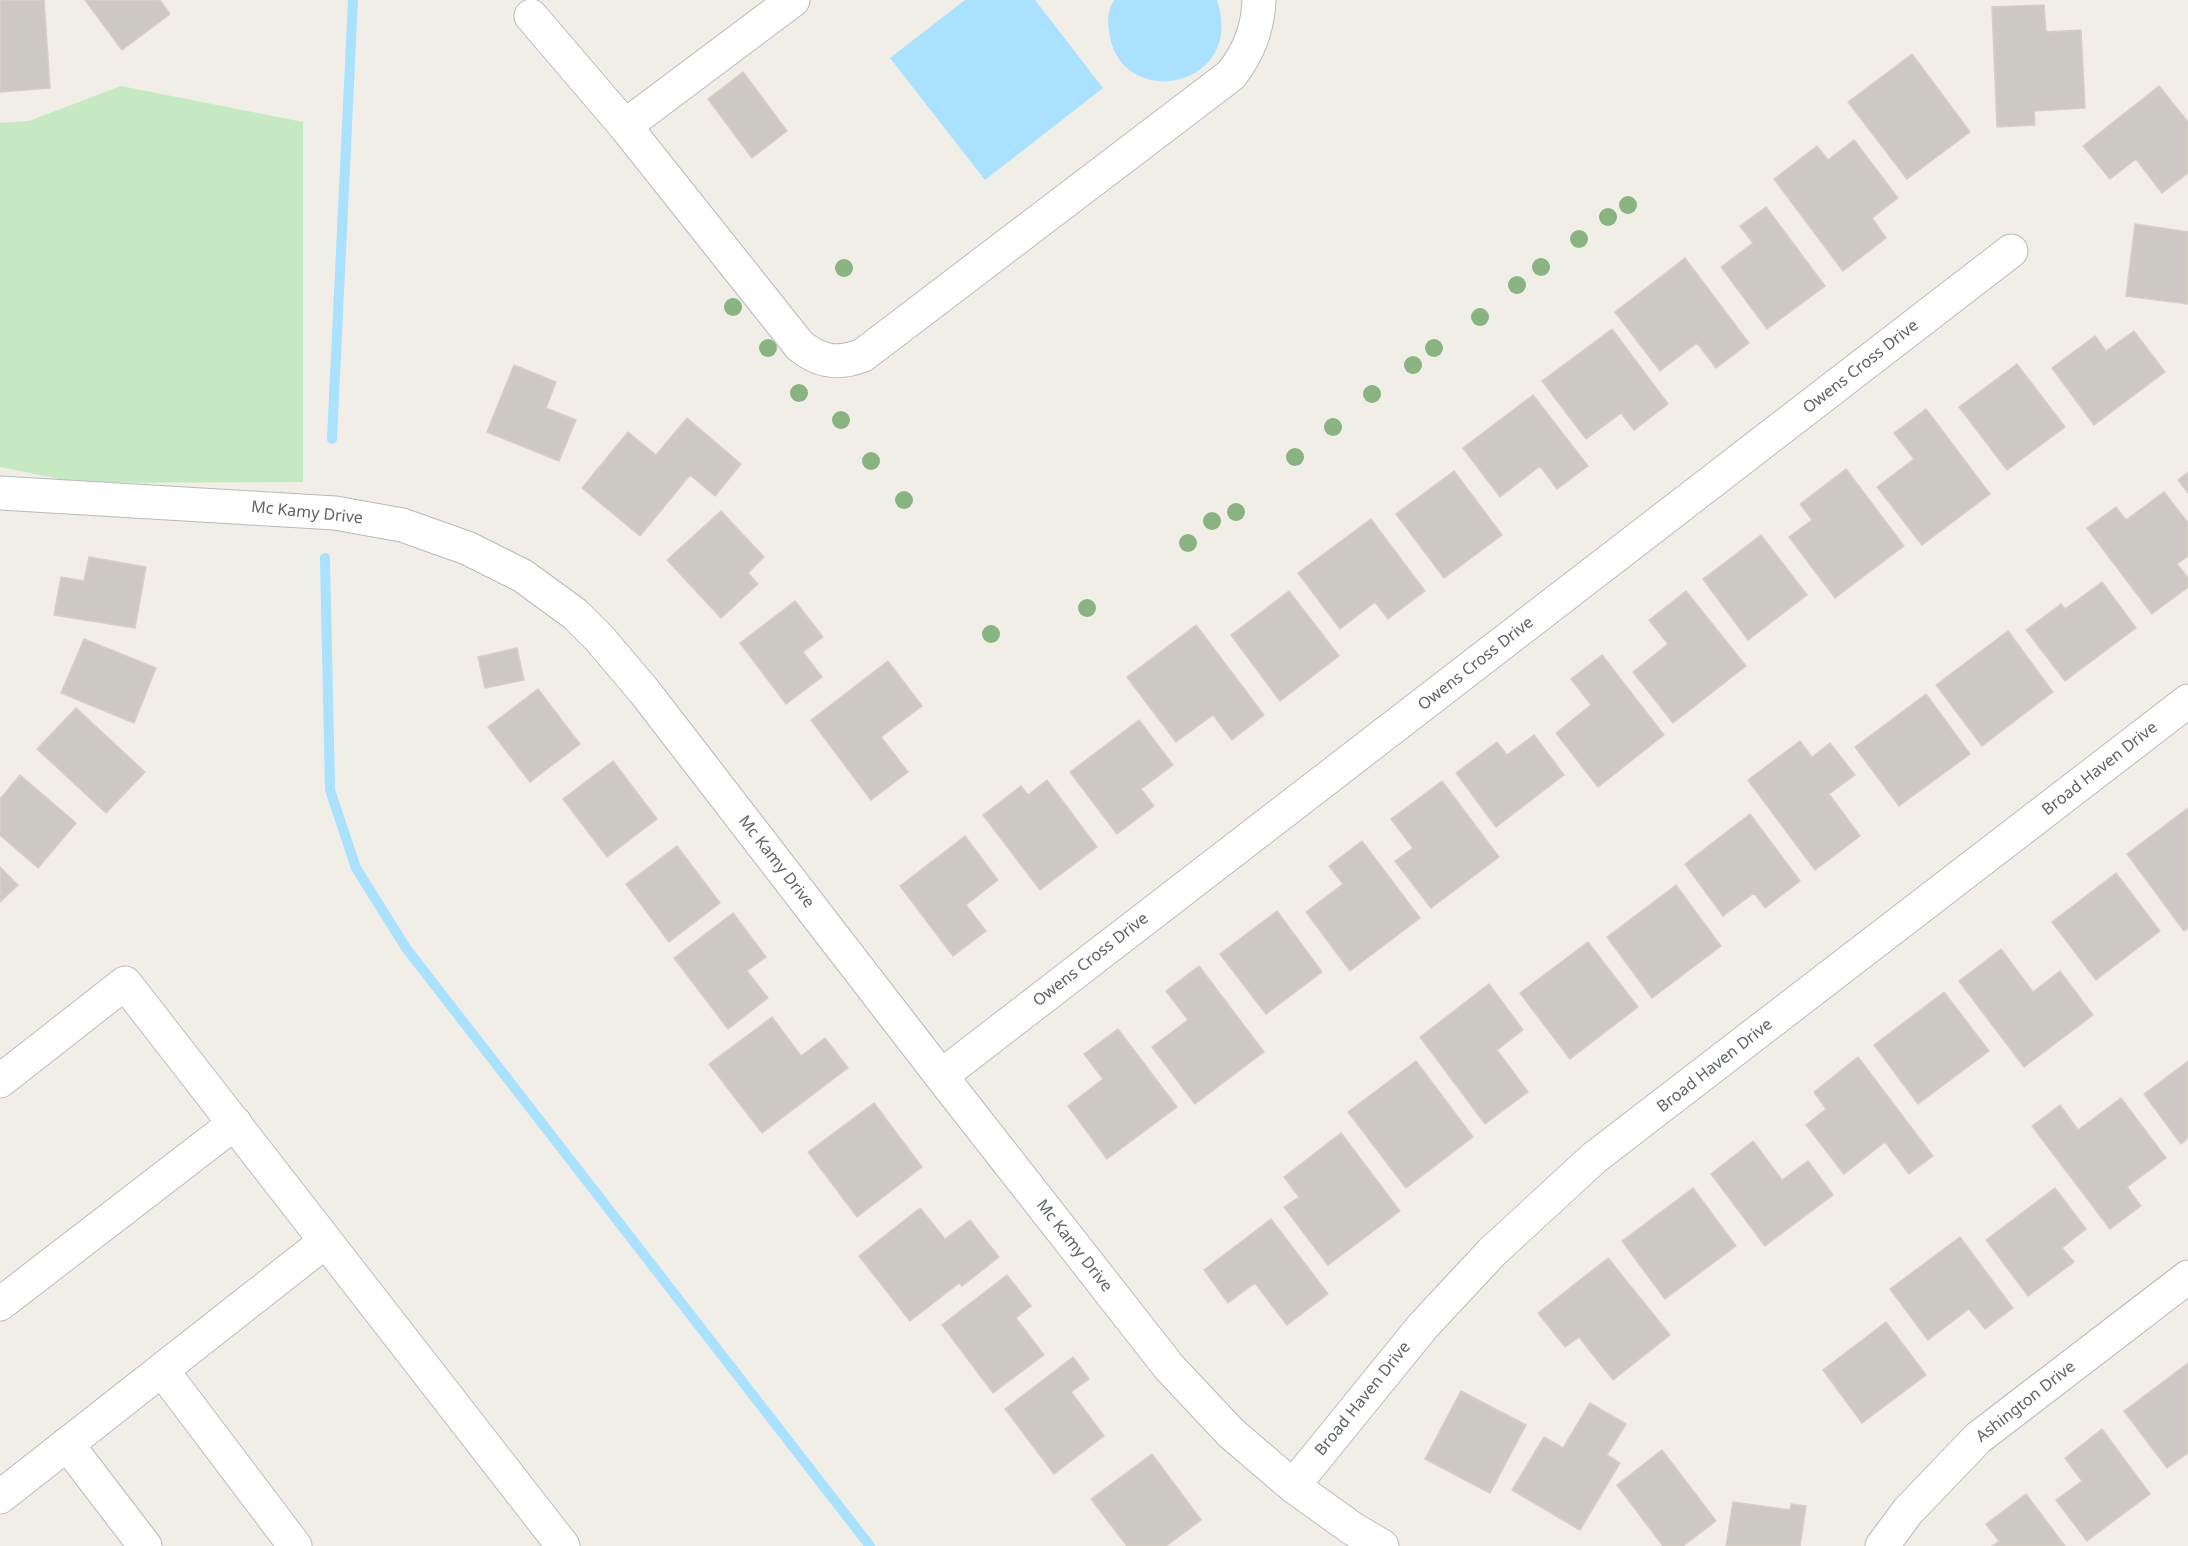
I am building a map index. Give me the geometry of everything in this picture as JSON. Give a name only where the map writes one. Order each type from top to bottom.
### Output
[{"type":"street","points":[[625,126],[793,0]]},
{"type":"street","points":[[531,16],[625,126],[800,346],[822,360],[849,361],[863,356],[1231,75],[1254,38],[1259,17],[1259,0]]},
{"type":"street","name":"Owens Cross Drive","points":[[941,1076],[2011,251]]},
{"type":"street","name":"Mc Kamy Drive","points":[[0,493],[335,513],[402,525],[466,548],[523,576],[575,614],[645,691],[941,1076],[1169,1367],[1232,1432],[1293,1486],[1353,1529],[1382,1546]]},
{"type":"street","name":"Broad Haven Drive","points":[[1293,1486],[1431,1317],[1492,1252],[1594,1158],[2188,701]]},
{"type":"street","points":[[0,1081],[125,983],[563,1546]]},
{"type":"street","points":[[0,1304],[235,1124]]},
{"type":"street","points":[[0,1497],[326,1241]]},
{"type":"street","name":"Ashington Drive","points":[[1882,1546],[1908,1511],[1978,1438],[2188,1277]]},
{"type":"street","points":[[162,1370],[295,1546]]},
{"type":"street","points":[[68,1444],[146,1546]]},
{"type":"green space","points":[[121,86],[303,122],[303,482],[79,483],[0,467],[0,123],[29,121]]},
{"type":"water","points":[[965,0],[1035,0],[1103,88],[985,180],[890,58]]},
{"type":"water","points":[[1114,0],[1217,0],[1221,30],[1214,54],[1198,71],[1178,80],[1155,81],[1134,73],[1117,57],[1109,31],[1110,7]]},
{"type":"building","points":[[0,0],[44,0],[50,88],[0,92]]},
{"type":"building","points":[[85,0],[160,0],[170,14],[122,50]]},
{"type":"building","points":[[2044,5],[2046,32],[2081,30],[2085,108],[2034,111],[2035,125],[1997,127],[1992,7]]},
{"type":"building","points":[[1912,54],[1970,132],[1907,179],[1848,102]]},
{"type":"building","points":[[743,72],[787,131],[752,158],[708,99]]},
{"type":"building","points":[[2159,86],[2188,122],[2188,173],[2162,193],[2136,159],[2110,179],[2083,146]]},
{"type":"building","points":[[1854,140],[1898,198],[1872,218],[1886,238],[1843,271],[1774,179],[1817,146],[1828,160]]},
{"type":"building","points":[[1766,207],[1825,286],[1767,329],[1721,267],[1753,243],[1740,226]]},
{"type":"building","points":[[2135,224],[2188,232],[2188,304],[2126,296]]},
{"type":"building","points":[[1685,258],[1749,343],[1716,368],[1697,343],[1660,371],[1615,312]]},
{"type":"building","points":[[1612,329],[1668,404],[1634,430],[1621,413],[1586,439],[1542,381]]},
{"type":"building","points":[[2134,331],[2165,372],[2094,425],[2052,368],[2095,336],[2106,351]]},
{"type":"building","points":[[2017,364],[2065,427],[2007,470],[1959,407]]},
{"type":"building","points":[[514,365],[556,382],[546,408],[576,420],[559,461],[487,432]]},
{"type":"building","points":[[1533,395],[1588,466],[1557,489],[1540,466],[1500,497],[1463,448]]},
{"type":"building","points":[[1926,409],[1990,494],[1922,545],[1877,487],[1914,459],[1894,433]]},
{"type":"building","points":[[687,418],[741,464],[715,496],[690,475],[640,536],[582,488],[628,432],[656,455]]},
{"type":"building","points":[[1846,469],[1904,546],[1835,598],[1789,537],[1812,520],[1800,504]]},
{"type":"building","points":[[1454,471],[1502,535],[1444,578],[1396,514]]},
{"type":"building","points":[[2188,472],[2188,493],[2178,480]]},
{"type":"building","points":[[2164,492],[2188,523],[2188,556],[2177,564],[2188,578],[2188,587],[2152,614],[2087,528],[2116,507],[2126,520]]},
{"type":"building","points":[[721,511],[764,557],[748,573],[758,584],[721,618],[667,560]]},
{"type":"building","points":[[1371,519],[1425,591],[1388,619],[1375,602],[1340,629],[1298,573]]},
{"type":"building","points":[[1761,535],[1807,595],[1748,640],[1703,579]]},
{"type":"building","points":[[89,557],[146,567],[135,628],[54,615],[61,577],[84,581]]},
{"type":"building","points":[[2102,582],[2136,628],[2065,681],[2026,630],[2061,604],[2065,609]]},
{"type":"building","points":[[1289,591],[1339,656],[1280,701],[1231,635]]},
{"type":"building","points":[[1686,591],[1746,666],[1673,723],[1633,672],[1668,644],[1649,620]]},
{"type":"building","points":[[795,601],[823,637],[803,652],[822,677],[786,704],[740,643]]},
{"type":"building","points":[[1196,625],[1264,715],[1232,740],[1213,715],[1176,742],[1127,677]]},
{"type":"building","points":[[2008,631],[2053,692],[1982,746],[1936,685]]},
{"type":"building","points":[[84,639],[156,668],[134,723],[61,693]]},
{"type":"building","points":[[517,648],[524,680],[485,688],[478,657]]},
{"type":"building","points":[[1602,655],[1664,735],[1598,787],[1556,733],[1591,705],[1571,679]]},
{"type":"building","points":[[888,661],[922,706],[881,737],[908,772],[871,800],[811,720]]},
{"type":"building","points":[[538,689],[580,744],[530,782],[488,727]]},
{"type":"building","points":[[1926,694],[1970,754],[1899,806],[1855,747]]},
{"type":"building","points":[[76,708],[145,772],[106,813],[37,749]]},
{"type":"building","points":[[1139,720],[1173,765],[1141,789],[1154,806],[1117,834],[1070,772]]},
{"type":"building","points":[[1534,735],[1564,775],[1496,827],[1456,773],[1497,742],[1507,755]]},
{"type":"building","points":[[1800,741],[1812,757],[1830,743],[1855,775],[1829,794],[1860,836],[1815,870],[1748,780]]},
{"type":"building","points":[[613,761],[657,819],[607,857],[563,799]]},
{"type":"building","points":[[20,775],[76,823],[38,868],[0,835],[0,799]]},
{"type":"building","points":[[1047,780],[1097,847],[1040,890],[983,815],[1021,786],[1028,795]]},
{"type":"building","points":[[1442,781],[1499,857],[1431,908],[1395,861],[1413,848],[1391,819]]},
{"type":"building","points":[[2188,808],[2188,928],[2184,931],[2127,854]]},
{"type":"building","points":[[1750,814],[1800,881],[1765,908],[1754,893],[1723,916],[1685,864]]},
{"type":"building","points":[[965,836],[998,880],[966,905],[986,931],[953,956],[900,886]]},
{"type":"building","points":[[1362,841],[1420,918],[1350,971],[1306,912],[1343,884],[1329,866]]},
{"type":"building","points":[[677,846],[720,903],[669,942],[626,884]]},
{"type":"building","points":[[0,867],[18,885],[0,902]]},
{"type":"building","points":[[2116,873],[2160,931],[2096,980],[2052,922]]},
{"type":"building","points":[[1676,885],[1721,946],[1652,998],[1607,937]]},
{"type":"building","points":[[1277,911],[1322,972],[1266,1014],[1220,954]]},
{"type":"building","points":[[733,913],[766,957],[747,971],[768,998],[728,1029],[674,958]]},
{"type":"building","points":[[1588,942],[1638,1007],[1570,1059],[1520,993]]},
{"type":"building","points":[[2001,949],[2033,992],[2060,971],[2093,1015],[2024,1067],[1959,981]]},
{"type":"building","points":[[1199,966],[1264,1052],[1195,1104],[1152,1047],[1188,1020],[1166,991]]},
{"type":"building","points":[[1489,984],[1523,1030],[1497,1050],[1528,1092],[1485,1124],[1420,1037]]},
{"type":"building","points":[[1944,992],[1989,1051],[1918,1104],[1874,1045]]},
{"type":"building","points":[[772,1017],[801,1056],[825,1038],[848,1068],[762,1133],[709,1064]]},
{"type":"building","points":[[1118,1029],[1177,1107],[1107,1159],[1068,1106],[1103,1079],[1084,1054]]},
{"type":"building","points":[[1858,1057],[1933,1156],[1909,1174],[1885,1142],[1844,1174],[1806,1125],[1826,1109],[1814,1092]]},
{"type":"building","points":[[1416,1061],[1473,1137],[1406,1188],[1348,1112]]},
{"type":"building","points":[[2188,1061],[2188,1138],[2181,1144],[2144,1094]]},
{"type":"building","points":[[2121,1098],[2166,1158],[2127,1187],[2141,1206],[2110,1229],[2032,1126],[2060,1105],[2078,1130]]},
{"type":"building","points":[[874,1103],[922,1167],[857,1217],[808,1152]]},
{"type":"building","points":[[1341,1133],[1400,1211],[1328,1265],[1284,1207],[1299,1197],[1284,1177]]},
{"type":"building","points":[[1753,1141],[1782,1180],[1808,1161],[1833,1195],[1765,1246],[1711,1174]]},
{"type":"building","points":[[1693,1188],[1736,1246],[1665,1299],[1622,1241]]},
{"type":"building","points":[[2055,1188],[2086,1229],[2062,1248],[2074,1262],[2028,1296],[1986,1240]]},
{"type":"building","points":[[920,1208],[945,1239],[970,1220],[999,1257],[962,1286],[959,1283],[910,1321],[859,1256]]},
{"type":"building","points":[[1271,1219],[1328,1294],[1287,1325],[1255,1283],[1228,1303],[1204,1270]]},
{"type":"building","points":[[1960,1237],[2013,1308],[1985,1329],[1969,1309],[1928,1340],[1890,1289]]},
{"type":"building","points":[[1608,1258],[1670,1335],[1613,1380],[1579,1337],[1565,1347],[1538,1313]]},
{"type":"building","points":[[1007,1275],[1031,1306],[1016,1318],[1044,1355],[993,1393],[942,1325]]},
{"type":"building","points":[[1886,1322],[1926,1375],[1862,1423],[1823,1370]]},
{"type":"building","points":[[1073,1357],[1089,1379],[1071,1392],[1104,1436],[1054,1474],[1005,1409]]},
{"type":"building","points":[[2188,1363],[2188,1453],[2167,1468],[2124,1411]]},
{"type":"building","points":[[1461,1391],[1526,1425],[1490,1493],[1425,1459]]},
{"type":"building","points":[[1590,1403],[1626,1424],[1607,1455],[1620,1463],[1580,1530],[1512,1490],[1544,1437],[1563,1448]]},
{"type":"building","points":[[2102,1429],[2150,1494],[2087,1541],[2056,1500],[2082,1481],[2065,1458]]},
{"type":"building","points":[[1662,1450],[1716,1521],[1683,1546],[1663,1546],[1617,1485]]},
{"type":"building","points":[[1152,1454],[1201,1520],[1166,1546],[1127,1546],[1091,1499]]},
{"type":"building","points":[[2026,1494],[2065,1546],[1992,1546],[1999,1541],[1986,1524]]},
{"type":"building","points":[[1733,1502],[1790,1510],[1791,1504],[1806,1506],[1800,1546],[1726,1546]]},
{"type":"waterway","points":[[332,439],[353,0]]},
{"type":"waterway","points":[[325,558],[330,790],[356,868],[406,948],[870,1546]]}]
